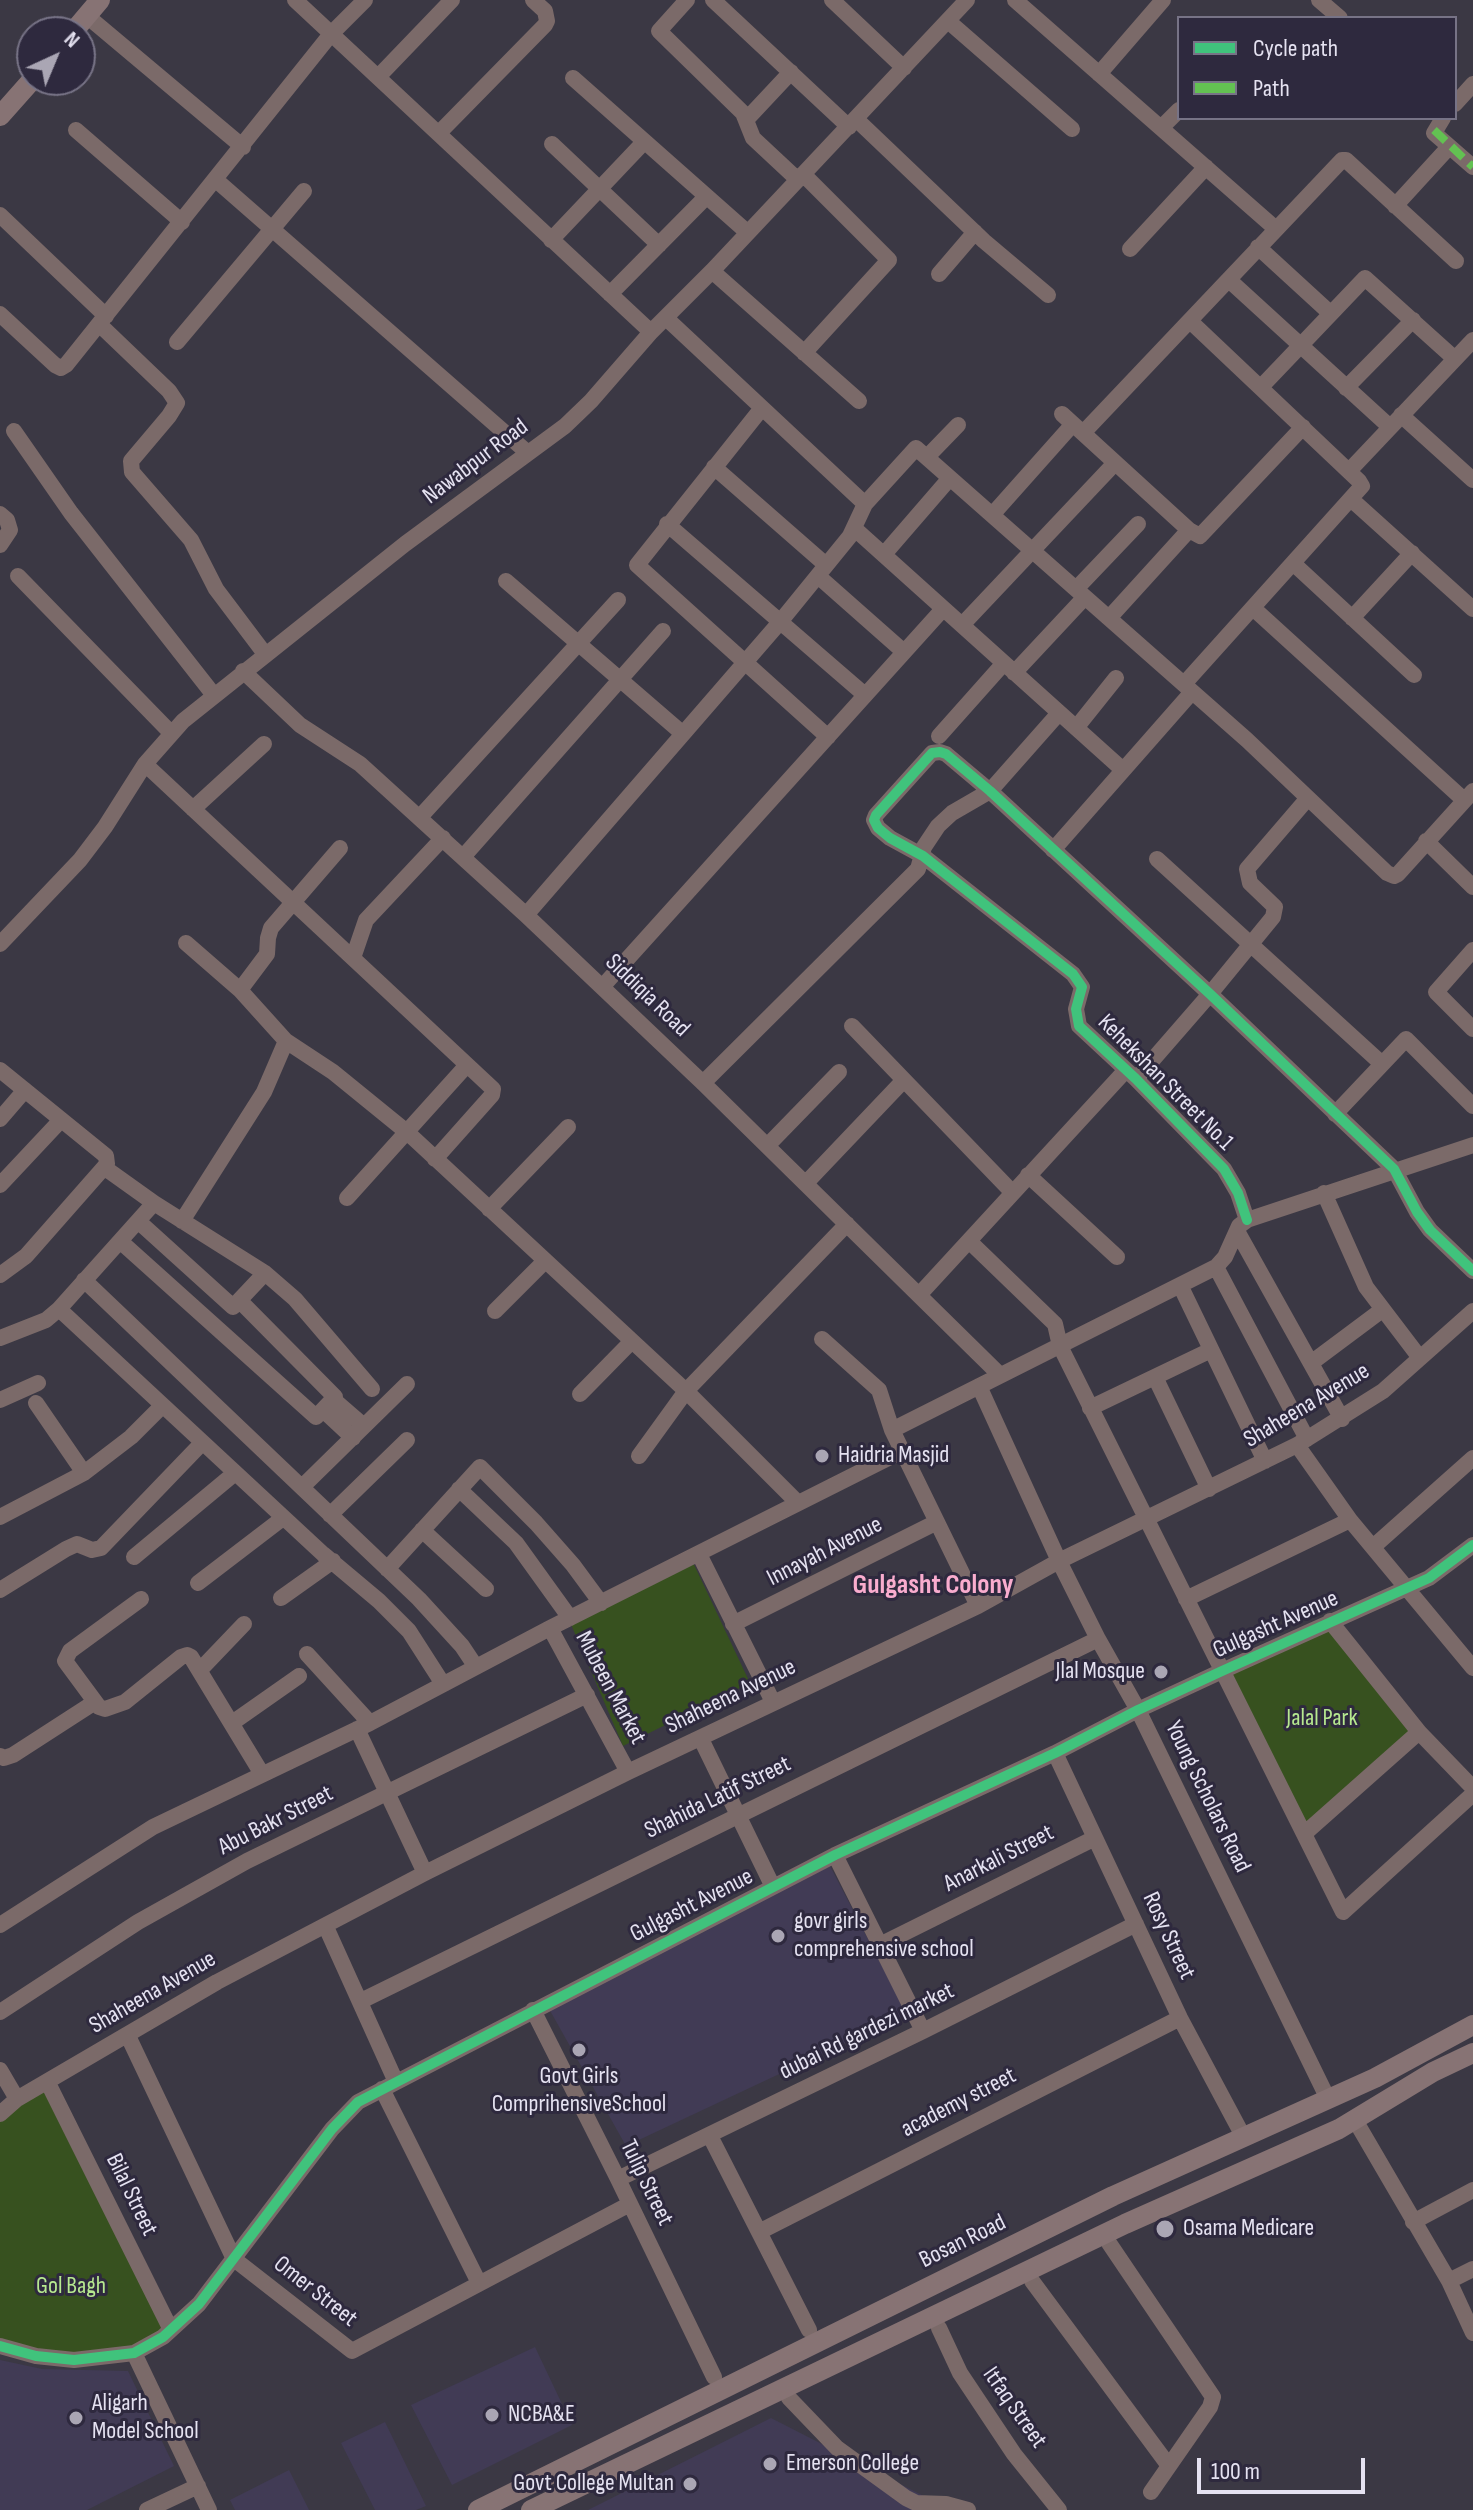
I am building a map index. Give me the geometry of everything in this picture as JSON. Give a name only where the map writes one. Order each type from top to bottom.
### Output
[{"type":"main road","points":[[0,116],[18,96]]},
{"type":"main road","name":"Bosan Road","points":[[478,2510],[1113,2196],[1375,2078],[1473,2025]]},
{"type":"main road","points":[[531,2510],[930,2325],[1125,2224],[1339,2129],[1433,2072],[1473,2053]]},
{"type":"main road","points":[[1113,2196],[1125,2224]]},
{"type":"main road","points":[[908,2298],[930,2325]]},
{"type":"street","points":[[295,0],[651,332]]},
{"type":"street","points":[[0,314],[61,368],[243,147],[331,34],[365,0]]},
{"type":"street","points":[[378,77],[452,0]]},
{"type":"street","points":[[439,133],[545,25],[545,11],[533,0]]},
{"type":"street","points":[[687,0],[659,31],[743,113],[753,138],[801,177],[889,260],[804,353]]},
{"type":"street","points":[[713,0],[791,72],[1048,295]]},
{"type":"street","points":[[728,14],[740,0]]},
{"type":"street","points":[[832,0],[904,68]]},
{"type":"street","points":[[1015,0],[1276,229]]},
{"type":"street","points":[[1099,74],[1163,0]]},
{"type":"street","points":[[1319,0],[1338,16]]},
{"type":"street","points":[[956,7],[1072,129]]},
{"type":"street","name":"Nawabpur Road","points":[[0,944],[88,851],[145,764],[171,733],[213,694],[565,426],[904,68],[956,7]]},
{"type":"street","points":[[94,8],[243,147]]},
{"type":"street","points":[[746,120],[791,72]]},
{"type":"street","points":[[573,78],[747,232]]},
{"type":"street","points":[[1161,128],[1177,112]]},
{"type":"street","points":[[1438,124],[1449,147],[1473,167]]},
{"type":"street","points":[[76,130],[182,222]]},
{"type":"street","points":[[551,240],[644,142]]},
{"type":"street","points":[[552,144],[659,245]]},
{"type":"street","points":[[1395,206],[1449,147]]},
{"type":"street","points":[[992,515],[1073,424],[1190,321],[1342,160],[1346,160],[1456,261]]},
{"type":"street","points":[[1130,249],[1206,167]]},
{"type":"street","points":[[216,180],[528,453]]},
{"type":"street","points":[[177,342],[304,191]]},
{"type":"street","points":[[610,294],[706,197]]},
{"type":"street","points":[[0,215],[169,391],[177,403],[131,461],[132,472],[191,540],[216,589],[265,654]]},
{"type":"street","points":[[939,274],[975,232]]},
{"type":"street","points":[[1258,247],[1330,313]]},
{"type":"street","points":[[712,271],[859,401]]},
{"type":"street","points":[[1261,387],[1365,278],[1455,359]]},
{"type":"street","points":[[1229,280],[1346,388],[1396,421],[1473,480]]},
{"type":"street","points":[[666,318],[865,504]]},
{"type":"street","points":[[1346,388],[1413,320]]},
{"type":"street","points":[[1053,850],[1123,770],[1253,608],[1362,488],[1362,484],[1349,471],[1190,321]]},
{"type":"street","points":[[1349,471],[1473,340]]},
{"type":"street","points":[[762,408],[667,524],[639,561],[639,569],[828,737]]},
{"type":"street","points":[[1073,424],[1189,530],[1200,536],[1303,427]]},
{"type":"street","points":[[927,457],[958,425]]},
{"type":"street","points":[[14,431],[71,513],[213,694]]},
{"type":"street","points":[[526,915],[780,622],[855,529],[865,504],[916,448],[1188,688],[1387,873],[1394,876],[1469,796],[1253,608]]},
{"type":"street","points":[[962,625],[1115,463]]},
{"type":"street","points":[[714,467],[904,652]]},
{"type":"street","points":[[886,552],[950,478]]},
{"type":"street","points":[[1352,500],[1473,609]]},
{"type":"street","points":[[0,514],[7,520],[10,530],[0,545]]},
{"type":"street","points":[[667,524],[865,695]]},
{"type":"street","points":[[939,736],[1080,593],[1138,524]]},
{"type":"street","points":[[855,529],[1123,770]]},
{"type":"street","points":[[1109,618],[1189,530]]},
{"type":"street","points":[[1352,618],[1412,553]]},
{"type":"street","points":[[1294,564],[1414,675]]},
{"type":"street","points":[[18,576],[171,733]]},
{"type":"street","points":[[506,581],[682,733]]},
{"type":"street","points":[[420,817],[618,600]]},
{"type":"street","points":[[603,986],[943,609]]},
{"type":"street","points":[[463,857],[663,631]]},
{"type":"street","name":"Siddiqia Road","points":[[243,671],[282,710],[360,764],[603,986],[1000,1375]]},
{"type":"street","points":[[1076,728],[1116,678]]},
{"type":"street","points":[[703,1083],[912,876],[918,869],[924,847],[938,826],[952,813],[990,791],[1059,713]]},
{"type":"street","points":[[193,809],[264,744]]},
{"type":"street","points":[[923,856],[890,838],[874,820],[932,753],[940,752],[990,791],[1394,1169],[1430,1230],[1473,1271]]},
{"type":"street","points":[[145,764],[494,1092],[435,1159]]},
{"type":"street","points":[[919,1295],[1028,1175],[1210,994],[1250,944],[1275,907],[1250,883],[1247,869],[1308,798]]},
{"type":"street","points":[[353,958],[366,920],[443,838]]},
{"type":"street","points":[[1426,841],[1473,887]]},
{"type":"street","points":[[240,990],[267,954],[271,928],[340,848]]},
{"type":"street","name":"Kehekshan Street No.1","points":[[923,856],[1073,974],[1082,987],[1076,1009],[1079,1026],[1224,1169],[1238,1193],[1242,1225],[1342,1419]]},
{"type":"street","points":[[1157,859],[1381,1063]]},
{"type":"street","points":[[186,943],[240,990],[286,1041],[333,1072],[408,1133],[686,1391],[797,1502]]},
{"type":"street","points":[[1473,950],[1436,992],[1473,1029]]},
{"type":"street","points":[[852,1026],[1013,1193]]},
{"type":"street","points":[[1335,1114],[1406,1039],[1473,1106]]},
{"type":"street","points":[[182,1221],[264,1092],[286,1041]]},
{"type":"street","points":[[347,1198],[467,1065]]},
{"type":"street","points":[[0,1070],[106,1156],[105,1168],[26,1256],[0,1275]]},
{"type":"street","points":[[768,1145],[839,1072]]},
{"type":"street","points":[[806,1183],[904,1080]]},
{"type":"street","points":[[0,1119],[25,1090]]},
{"type":"street","points":[[0,1185],[61,1120]]},
{"type":"street","points":[[489,1209],[568,1127]]},
{"type":"street","points":[[892,1430],[1216,1267],[1242,1225],[1324,1193],[1473,1145]]},
{"type":"street","points":[[105,1168],[265,1273],[295,1299],[372,1389]]},
{"type":"street","points":[[1028,1175],[1117,1257]]},
{"type":"street","points":[[1324,1193],[1366,1287],[1420,1358]]},
{"type":"street","points":[[0,1338],[46,1320],[59,1309],[154,1203]]},
{"type":"street","points":[[138,1221],[232,1306],[265,1273]]},
{"type":"street","points":[[639,1456],[686,1391],[847,1224]]},
{"type":"street","points":[[120,1241],[314,1417],[335,1396],[240,1301]]},
{"type":"street","points":[[969,1241],[1055,1324],[1060,1346],[1090,1408],[1343,1912],[1473,1794]]},
{"type":"street","points":[[495,1311],[545,1261]]},
{"type":"street","points":[[1216,1267],[1302,1442],[1350,1520],[1473,1668]]},
{"type":"street","points":[[84,1280],[387,1569],[462,1646],[476,1667]]},
{"type":"street","points":[[1180,1285],[1265,1461]]},
{"type":"street","points":[[59,1309],[409,1631],[443,1684]]},
{"type":"street","points":[[1311,1363],[1382,1310]]},
{"type":"street","name":"Shaheena Avenue","points":[[0,2114],[17,2099],[217,1982],[425,1873],[628,1772],[978,1606],[1059,1561],[1302,1442],[1383,1391],[1473,1311]]},
{"type":"street","points":[[822,1339],[879,1390],[892,1430],[978,1606]]},
{"type":"street","points":[[580,1394],[632,1341]]},
{"type":"street","points":[[1090,1408],[1211,1350]]},
{"type":"street","points":[[1155,1377],[1209,1489]]},
{"type":"street","points":[[0,1400],[38,1383]]},
{"type":"street","points":[[302,1487],[407,1384]]},
{"type":"street","name":"Young Scholars Road","points":[[979,1386],[1059,1561],[1138,1710],[1328,2099]]},
{"type":"street","points":[[36,1403],[84,1473]]},
{"type":"street","points":[[328,1405],[358,1432]]},
{"type":"street","points":[[0,1517],[84,1473],[131,1437],[162,1406]]},
{"type":"street","points":[[330,1515],[407,1440]]},
{"type":"street","points":[[0,1590],[77,1544],[97,1550],[101,1548],[202,1443]]},
{"type":"street","points":[[1,1923],[153,1827],[363,1726],[902,1451]]},
{"type":"street","points":[[1373,1547],[1473,1459]]},
{"type":"street","points":[[387,1569],[478,1469],[483,1468],[555,1544],[601,1603]]},
{"type":"street","points":[[134,1557],[235,1473]]},
{"type":"street","points":[[459,1489],[516,1543],[570,1618]]},
{"type":"street","points":[[198,1583],[283,1518]]},
{"type":"street","points":[[1186,1599],[1350,1520]]},
{"type":"street","name":"Innayah Avenue","points":[[733,1624],[937,1522]]},
{"type":"street","points":[[422,1530],[486,1589]]},
{"type":"street","name":"Gulgasht Avenue","points":[[0,2346],[36,2356],[74,2360],[134,2353],[171,2330],[199,2304],[332,2129],[358,2102],[835,1855],[1055,1753],[1138,1710],[1429,1578],[1473,1545]]},
{"type":"street","points":[[699,1554],[773,1702]]},
{"type":"street","points":[[281,1598],[333,1561]]},
{"type":"street","points":[[141,1599],[66,1655],[65,1661],[95,1702],[105,1709],[125,1702],[187,1655],[191,1657],[262,1774]]},
{"type":"street","points":[[1330,1621],[1419,1732],[1473,1788]]},
{"type":"street","points":[[200,1670],[244,1624]]},
{"type":"street","name":"Mubeen Market","points":[[550,1628],[628,1772]]},
{"type":"street","name":"Shahida Latif Street","points":[[361,2001],[1098,1639]]},
{"type":"street","points":[[307,1654],[363,1726],[387,1793],[425,1873]]},
{"type":"street","points":[[232,1723],[299,1676]]},
{"type":"street","name":"Abu Bakr Street","points":[[0,2012],[138,1922],[247,1861],[587,1695]]},
{"type":"street","points":[[0,1756],[13,1755],[95,1702]]},
{"type":"street","points":[[1304,1834],[1419,1732]]},
{"type":"street","points":[[701,1739],[773,1887]]},
{"type":"street","name":"Rosy Street","points":[[1055,1753],[1180,2018],[1243,2136]]},
{"type":"street","name":"Anarkali Street","points":[[882,1944],[1095,1838]]},
{"type":"street","points":[[835,1855],[923,2031]]},
{"type":"street","name":"dubai Rd gardezi market","points":[[618,2179],[1136,1924]]},
{"type":"street","points":[[326,1927],[361,2001],[389,2086],[479,2283]]},
{"type":"street","name":"Tulip Street","points":[[533,2010],[714,2377]]},
{"type":"street","name":"academy street","points":[[759,2232],[1180,2018]]},
{"type":"street","name":"Omer Street","points":[[128,2036],[234,2259],[352,2351],[630,2204]]},
{"type":"street","points":[[0,2070],[17,2099]]},
{"type":"street","name":"Bilal Street","points":[[48,2083],[171,2330]]},
{"type":"street","points":[[1355,2120],[1449,2281],[1473,2333]]},
{"type":"street","points":[[710,2136],[809,2330]]},
{"type":"street","points":[[1413,2222],[1473,2190]]},
{"type":"street","points":[[1109,2243],[1213,2397],[1210,2407],[1151,2492]]},
{"type":"street","points":[[1449,2281],[1473,2269]]},
{"type":"street","points":[[1032,2281],[1169,2466]]},
{"type":"street","name":"Itfaq Street","points":[[930,2325],[1014,2454],[1059,2510]]},
{"type":"street","points":[[134,2353],[209,2510]]},
{"type":"street","points":[[789,2398],[837,2448],[906,2498],[916,2503],[946,2504],[968,2510]]},
{"type":"street","points":[[147,2510],[198,2486]]},
{"type":"shaded area","name":"govr girls comprehensive school","points":[[830,1866],[907,2014],[626,2146],[548,2007]]},
{"type":"shaded area","name":"NCBA&E","points":[[535,2347],[572,2425],[452,2485],[411,2405]]},
{"type":"shaded area","name":"Aligarh Model School","points":[[0,2360],[42,2369],[128,2371],[174,2466],[87,2510],[0,2510]]},
{"type":"shaded area","name":"Emerson College","points":[[771,2418],[951,2510],[588,2510]]},
{"type":"shaded area","points":[[385,2422],[426,2506],[416,2510],[375,2510],[341,2443]]},
{"type":"shaded area","points":[[289,2470],[309,2510],[235,2510],[230,2500]]},
{"type":"green space","points":[[689,1554],[750,1683],[623,1746],[567,1615]]},
{"type":"green space","name":"Jalal Park","points":[[1330,1621],[1419,1732],[1304,1834],[1222,1671]]},
{"type":"green space","name":"Gol Bagh","points":[[48,2083],[171,2330],[134,2353],[74,2360],[0,2346],[0,2119]]},
{"type":"marked path","points":[[1434,130],[1473,167]]},
{"type":"cycle path","points":[[1247,1220],[1238,1193],[1224,1169],[1079,1026],[1076,1009],[1082,987],[1073,974],[923,856],[878,828],[874,820],[876,815],[932,753],[946,754],[990,791],[1394,1169],[1430,1230],[1473,1271]]},
{"type":"cycle path","points":[[0,2346],[36,2356],[74,2360],[134,2353],[163,2337],[199,2304],[332,2129],[358,2102],[835,1855],[1055,1753],[1138,1710],[1429,1578],[1473,1545]]},
{"type":"place","name":"Haidria Masjid","points":[[822,1456]]},
{"type":"place","name":"Jlal Mosque","points":[[1161,1672]]},
{"type":"place","name":"govr girls comprehensive school","points":[[778,1936]]},
{"type":"place","name":"Govt Girls ComprihensiveSchool","points":[[579,2050]]},
{"type":"place","name":"Osama Medicare","points":[[1165,2229]]},
{"type":"place","name":"NCBA&E","points":[[492,2415]]},
{"type":"place","name":"Aligarh Model School","points":[[76,2418]]},
{"type":"place","name":"Emerson College","points":[[770,2464]]},
{"type":"place","name":"Govt College Multan","points":[[690,2484]]},
{"type":"district","name":"Gulgasht Colony","points":[[933,1586]]}]
